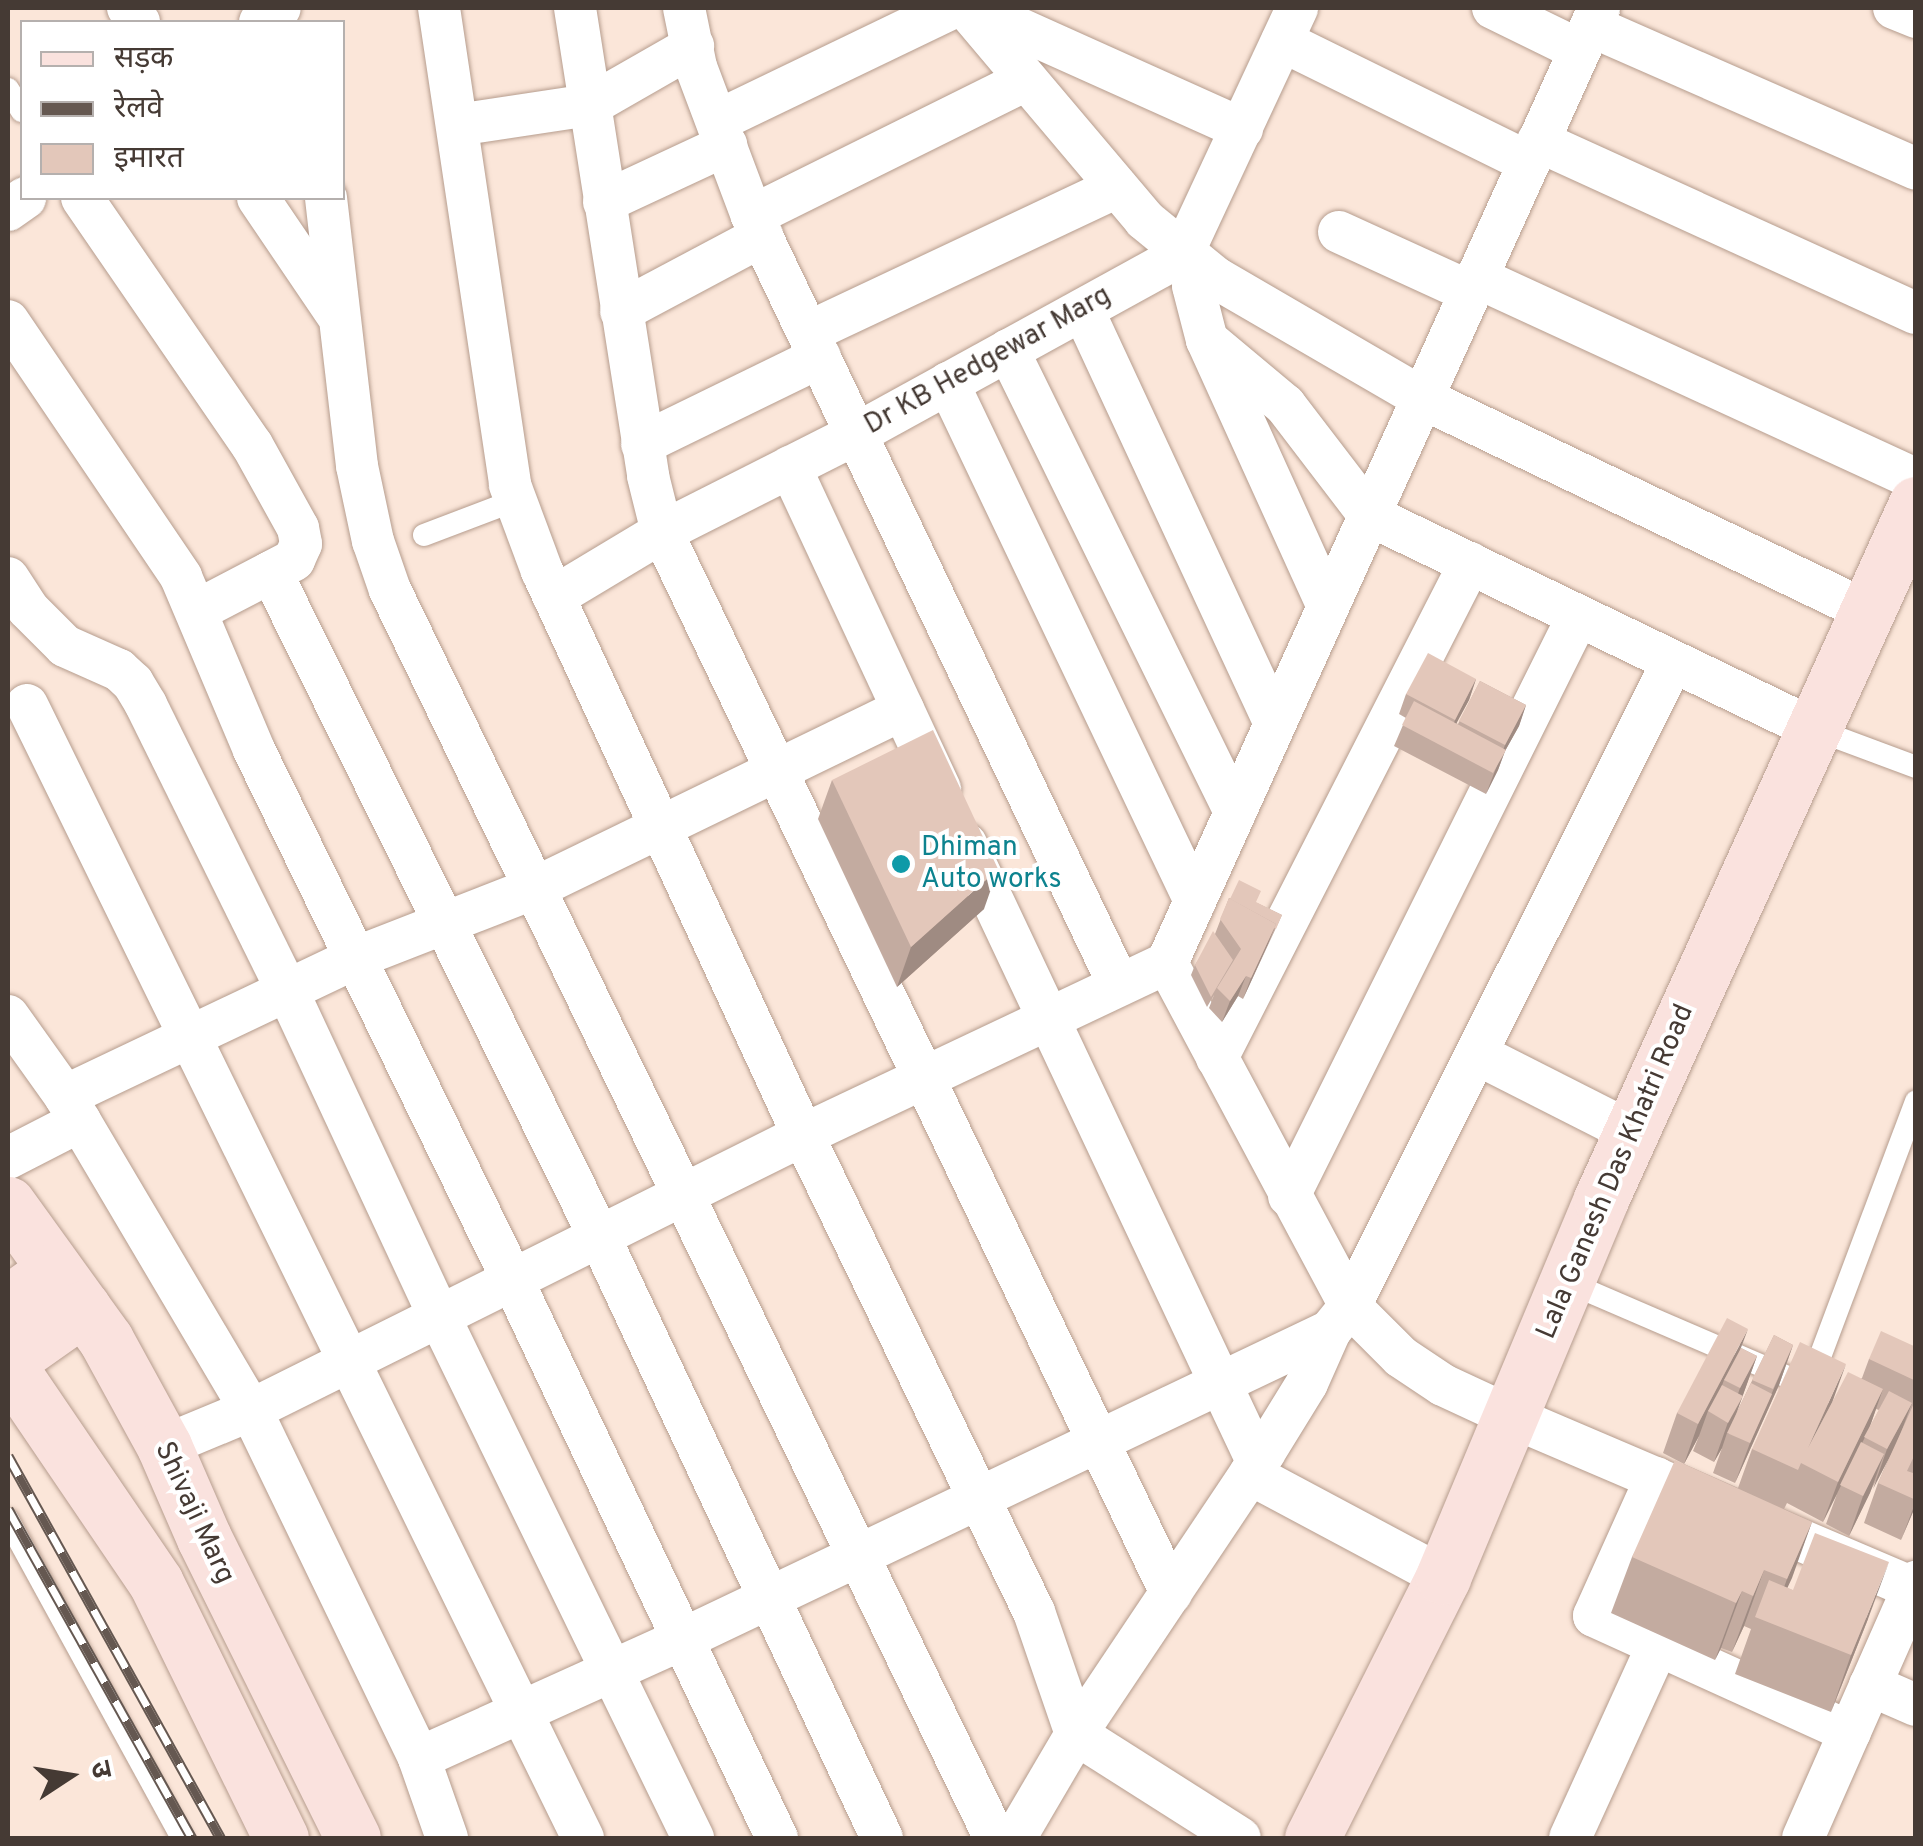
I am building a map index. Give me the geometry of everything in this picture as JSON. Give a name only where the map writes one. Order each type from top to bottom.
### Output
[{"type":"street","points":[[439,8],[516,500],[554,597],[802,1135],[1034,1612],[1076,1734],[1240,1838]]},
{"type":"street","points":[[575,8],[642,444],[662,532],[1171,1592]]},
{"type":"street","points":[[604,202],[952,8]]},
{"type":"street","points":[[970,8],[1117,187],[1188,259],[1422,398],[1867,611]]},
{"type":"street","points":[[970,8],[1242,129]]},
{"type":"street","points":[[1493,8],[1590,28],[1916,169]]},
{"type":"street","points":[[1894,8],[1916,17]]},
{"type":"street","points":[[1328,607],[1207,340],[1188,259],[1290,17],[1533,151],[1916,313]]},
{"type":"street","points":[[457,126],[590,106],[696,21],[722,133],[757,226],[1119,986]]},
{"type":"street","points":[[164,1446],[251,1410],[802,1135],[1167,962],[1590,28]]},
{"type":"street","points":[[620,311],[757,226],[1026,80]]},
{"type":"street","points":[[642,444],[814,344],[1117,187]]},
{"type":"street","points":[[83,200],[288,503],[300,544],[294,560],[196,610]]},
{"type":"street","points":[[259,200],[339,318]]},
{"type":"street","points":[[326,200],[357,466],[373,541],[390,590],[686,1193],[995,1838]]},
{"type":"street","points":[[1339,232],[1473,285],[1916,479]]},
{"type":"street","name":"Dr KB Hedgewar Marg","points":[[554,597],[662,532],[858,433],[1083,310],[1188,259]]},
{"type":"street","points":[[1083,310],[1274,724]]},
{"type":"street","points":[[8,321],[181,577],[254,750],[512,1279],[777,1838]]},
{"type":"street","points":[[1207,340],[1285,405],[1369,515],[1814,728]]},
{"type":"street","points":[[1008,350],[1236,812]]},
{"type":"street","points":[[948,383],[1195,901]]},
{"type":"street","points":[[790,467],[1220,1383],[1254,1468],[1443,1577]]},
{"type":"street","name":"Lala Ganesh Das Khatri Road","points":[[1312,1838],[1443,1577],[1631,1132],[1916,504]]},
{"type":"street","points":[[1217,1058],[1470,563]]},
{"type":"street","points":[[271,572],[442,928],[598,1236],[882,1838]]},
{"type":"street","points":[[8,578],[28,609],[64,646],[119,670],[134,683],[287,990],[439,1316],[693,1838]]},
{"type":"street","points":[[1289,1196],[1578,616]]},
{"type":"street","points":[[1015,1838],[1076,1734],[1307,1384],[1673,661]]},
{"type":"street","points":[[27,705],[583,1838]]},
{"type":"street","points":[[8,1158],[73,1109],[192,1036],[354,958],[442,928],[535,888],[903,709]]},
{"type":"street","points":[[1167,962],[1289,1196],[1340,1319],[1443,1384],[1512,1417],[1914,1585],[1802,1838]]},
{"type":"street","points":[[8,1016],[73,1109],[251,1410],[419,1758],[448,1838]]},
{"type":"street","points":[[1476,1054],[1631,1132]]},
{"type":"street","name":"Shivaji Marg","points":[[8,1204],[69,1289],[164,1446],[204,1538],[353,1838]]},
{"type":"street","points":[[8,1303],[69,1289]]},
{"type":"street","points":[[69,1289],[8,1363],[156,1583],[281,1838]]},
{"type":"street","points":[[419,1758],[684,1639],[1220,1383],[1340,1319]]},
{"type":"street","points":[[1656,1478],[1594,1616],[1850,1732]]},
{"type":"street","points":[[1570,1838],[1657,1647]]},
{"type":"street","points":[[1870,1685],[1916,1705]]},
{"type":"lane","points":[[424,535],[516,500]]},
{"type":"lane","points":[[1814,728],[1916,767]]},
{"type":"lane","points":[[1567,1282],[1818,1390],[1916,1101]]},
{"type":"lane","points":[[8,1520],[182,1838]]},
{"type":"building","points":[[1428,653],[1476,679],[1455,720],[1406,694]]},
{"type":"building","points":[[1480,681],[1526,705],[1505,745],[1459,721]]},
{"type":"building","points":[[1414,701],[1506,750],[1493,773],[1402,725]]},
{"type":"building","name":"Dhiman Auto works","points":[[933,730],[998,869],[911,947],[832,780]]},
{"type":"building","points":[[1239,880],[1261,891],[1256,902],[1282,915],[1276,929],[1276,924],[1230,899]]},
{"type":"building","points":[[1229,898],[1276,924],[1251,978],[1246,976],[1230,1001],[1217,988],[1241,949],[1220,919]]},
{"type":"building","points":[[1213,931],[1233,960],[1211,997],[1195,965]]},
{"type":"building","points":[[1727,1318],[1748,1329],[1698,1424],[1677,1413]]},
{"type":"building","points":[[1881,1331],[1916,1347],[1916,1381],[1869,1359]]},
{"type":"building","points":[[1774,1335],[1793,1345],[1773,1389],[1752,1380]]},
{"type":"building","points":[[1800,1342],[1846,1364],[1808,1448],[1848,1372],[1883,1389],[1838,1482],[1801,1463],[1798,1470],[1752,1449]]},
{"type":"building","points":[[1741,1348],[1757,1356],[1740,1388],[1724,1380]]},
{"type":"building","points":[[1751,1383],[1772,1394],[1750,1443],[1727,1433]]},
{"type":"building","points":[[1722,1385],[1743,1396],[1728,1423],[1708,1411]]},
{"type":"building","points":[[1889,1391],[1912,1403],[1887,1449],[1864,1437]]},
{"type":"building","points":[[1915,1401],[1916,1452],[1907,1471],[1916,1474],[1916,1500],[1878,1483]]},
{"type":"building","points":[[1861,1442],[1884,1454],[1863,1496],[1840,1485]]},
{"type":"building","points":[[1675,1460],[1812,1522],[1787,1579],[1764,1570],[1753,1596],[1742,1591],[1736,1603],[1632,1557]]},
{"type":"building","points":[[1815,1533],[1889,1562],[1851,1655],[1755,1617],[1769,1580],[1793,1590]]},
{"type":"railway","points":[[8,1456],[221,1838]]},
{"type":"railway","points":[[8,1509],[192,1838]]},
{"type":"place","name":"Dhiman Auto works","points":[[901,864]]}]
